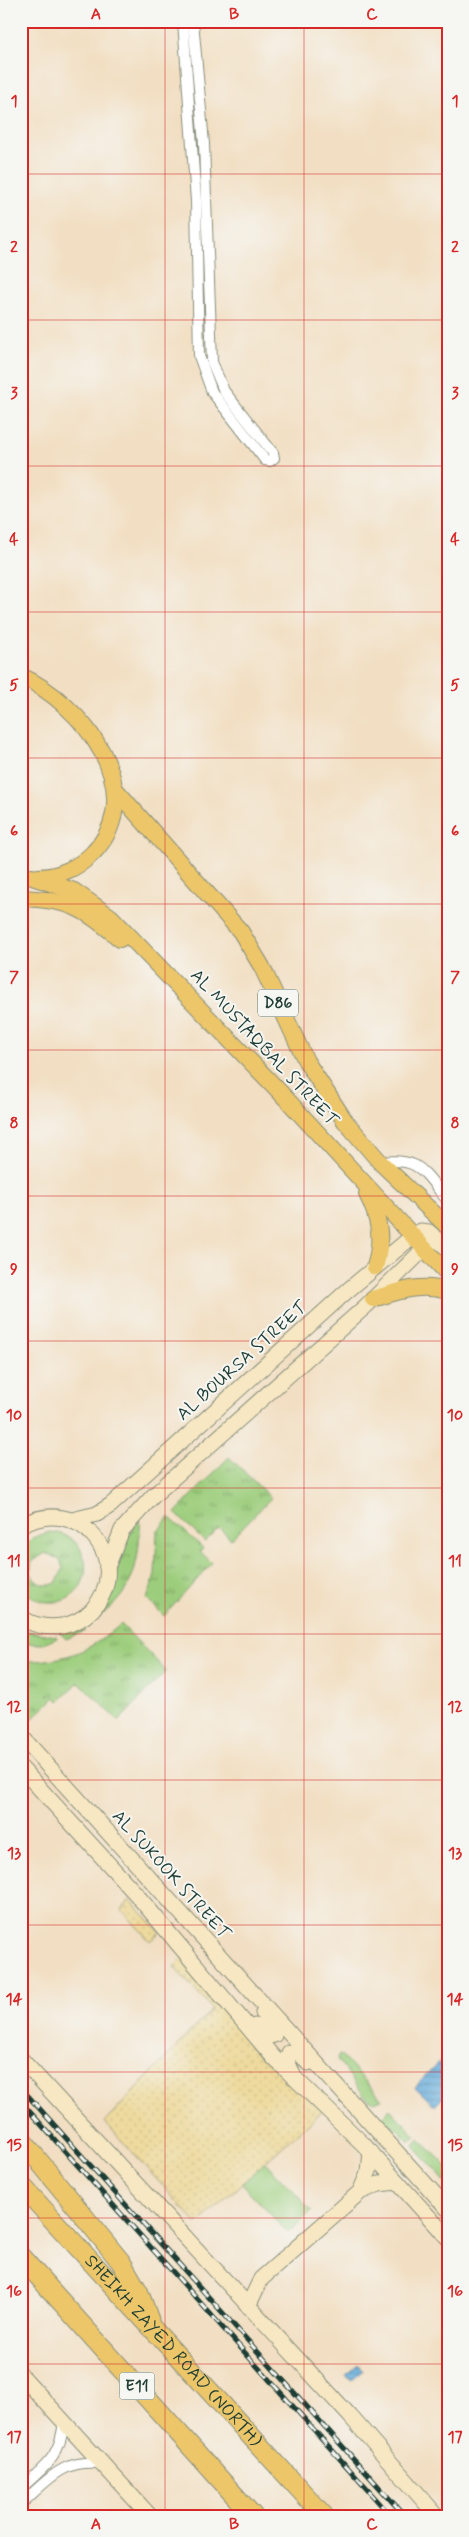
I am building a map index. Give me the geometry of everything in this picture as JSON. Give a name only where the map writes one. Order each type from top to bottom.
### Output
[{"type":"highway","points":[[21,2139],[121,2262],[139,2293],[150,2326]]},
{"type":"highway","name":"SHEIKH ZAYED ROAD (NORTH)","points":[[21,2185],[324,2516]]},
{"type":"highway","name":"E11","points":[[21,2257],[253,2516]]},
{"type":"main road","points":[[21,676],[56,697],[84,725],[107,762],[115,788],[112,818],[105,836],[96,849],[82,862],[63,872],[27,878]]},
{"type":"main road","name":"AL MUSTAQBAL STREET","points":[[115,788],[241,932],[262,966],[316,1079],[345,1121],[437,1232],[448,1274]]},
{"type":"main road","name":"AL MUSTAQBAL STREET","points":[[27,878],[61,886],[87,898],[111,917],[278,1090],[360,1180],[414,1235],[437,1232]]},
{"type":"main road","points":[[21,898],[49,899],[76,907],[95,918],[134,951],[153,960]]},
{"type":"main road","points":[[360,1180],[375,1209],[380,1226],[380,1243],[375,1268]]},
{"type":"main road","points":[[373,1299],[411,1288],[434,1288],[448,1291]]},
{"type":"street","points":[[183,21],[192,132],[201,362],[206,381],[219,403],[265,460],[270,461],[274,458],[273,453],[224,391],[212,362],[204,135],[193,21]]},
{"type":"street","points":[[380,1162],[402,1160],[415,1164],[448,1201]]},
{"type":"street","points":[[23,1619],[39,1626],[53,1627],[78,1621],[97,1604],[105,1586],[108,1567],[122,1530],[140,1508],[164,1484],[373,1299],[437,1232],[448,1249]]},
{"type":"street","name":"AL BOURSA STREET","points":[[72,1520],[96,1514],[110,1506],[414,1235]]},
{"type":"street","points":[[21,1526],[44,1516],[58,1516],[72,1520],[86,1527],[97,1538],[104,1552],[108,1567]]},
{"type":"street","name":"AL SUKOOK STREET","points":[[21,1736],[294,2037],[325,2074]]},
{"type":"street","points":[[21,1768],[136,1894],[274,2058],[371,2152],[448,2238]]},
{"type":"street","points":[[212,1984],[220,1987],[264,2036],[270,2038],[274,2030],[264,2015],[261,2002]]},
{"type":"street","points":[[293,2076],[287,2058],[294,2051],[298,2052],[316,2070],[325,2074],[448,2209]]},
{"type":"street","points":[[21,2059],[350,2416],[437,2516]]},
{"type":"street","points":[[360,2192],[369,2171],[371,2152]]},
{"type":"street","points":[[248,2306],[261,2280],[360,2192],[379,2184],[397,2182]]},
{"type":"street","points":[[231,2287],[261,2280]]},
{"type":"street","points":[[21,2375],[150,2516]]},
{"type":"street","points":[[21,2488],[57,2452],[62,2439],[64,2420]]},
{"type":"street","points":[[21,2504],[69,2465],[85,2461],[102,2464]]},
{"type":"green space","points":[[229,1457],[271,1498],[231,1539],[219,1528],[205,1542],[175,1513]]},
{"type":"green space","points":[[169,1517],[203,1548],[200,1551],[212,1563],[164,1616],[147,1599],[155,1575],[157,1532]]},
{"type":"green space","points":[[140,1520],[137,1556],[131,1579],[126,1589],[111,1607],[90,1622],[101,1611],[108,1598],[125,1545],[131,1532]]},
{"type":"green space","points":[[49,1532],[66,1536],[77,1544],[84,1556],[85,1570],[82,1583],[75,1593],[63,1601],[47,1602],[36,1599],[29,1595],[21,1586],[21,1549],[32,1538]],"holes":[[[45,1553],[60,1559],[63,1569],[56,1583],[50,1585],[40,1584],[33,1578],[32,1562]]]},
{"type":"green space","points":[[121,1624],[166,1671],[119,1721],[79,1682],[59,1701],[55,1697],[30,1721],[21,1713],[21,1661],[50,1660],[75,1653],[98,1642]]},
{"type":"green space","points":[[21,1630],[56,1636],[57,1638],[43,1644],[21,1643]]},
{"type":"green space","points":[[63,1630],[85,1631],[66,1639],[60,1633]]},
{"type":"green space","points":[[339,2055],[382,2099],[374,2102],[367,2099],[337,2059]]},
{"type":"green space","points":[[390,2109],[416,2136],[409,2142],[392,2125],[389,2127],[381,2118]]},
{"type":"green space","points":[[419,2139],[448,2167],[448,2182],[444,2182],[438,2172],[413,2146]]},
{"type":"green space","points":[[265,2162],[312,2211],[288,2233],[242,2184]]},
{"type":"sand","points":[[130,1900],[160,1932],[150,1941],[122,1910]]},
{"type":"sand","points":[[183,1958],[242,2030],[248,2044],[255,2052],[323,2110],[197,2224],[105,2122],[212,2009],[174,1967]]},
{"type":"water","points":[[448,2053],[448,2093],[435,2106],[415,2087]]},
{"type":"water","points":[[358,2364],[363,2371],[351,2381],[346,2375]]},
{"type":"railway","points":[[21,2088],[405,2516]]},
{"type":"railway","points":[[21,2102],[391,2516]]}]
